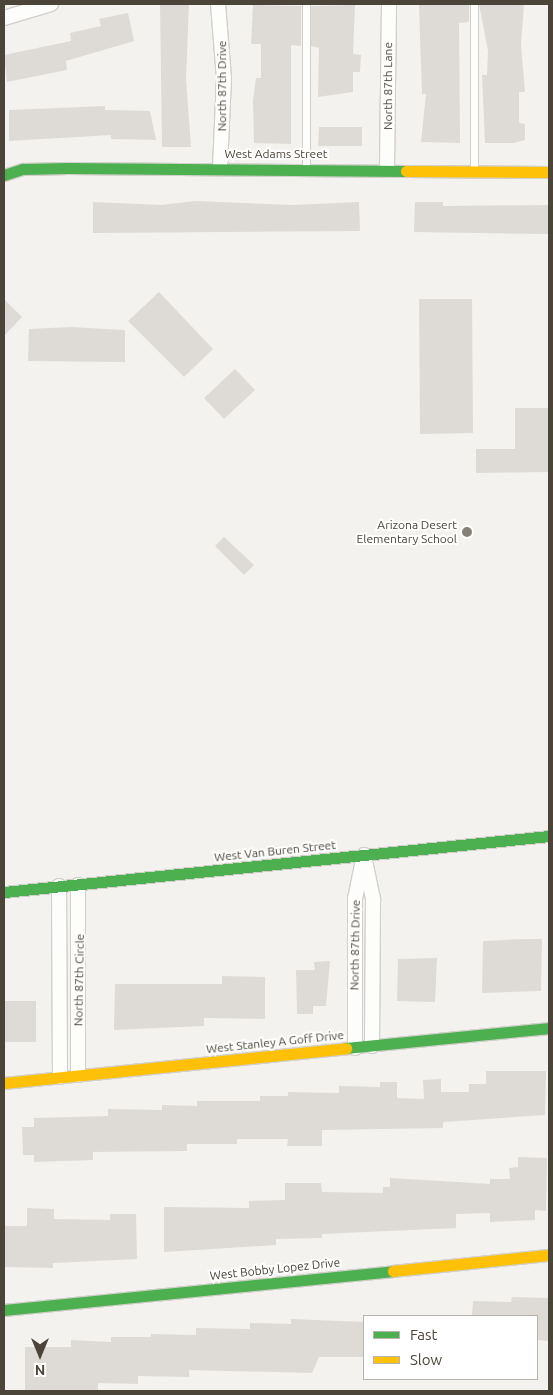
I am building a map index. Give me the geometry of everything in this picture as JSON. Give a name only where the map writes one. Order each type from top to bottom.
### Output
[{"type":"street","points":[[4,18],[51,4]]},
{"type":"street","name":"North 87th Drive","points":[[218,4],[224,79],[220,168]]},
{"type":"street","name":"North 87th Lane","points":[[387,168],[389,4]]},
{"type":"street","name":"West Adams Street","points":[[4,175],[23,169],[306,167],[549,172]]},
{"type":"street","name":"West Van Buren Street","points":[[4,892],[549,836]]},
{"type":"street","name":"North 87th Drive","points":[[364,855],[373,896],[372,1046]]},
{"type":"street","name":"North 87th Drive","points":[[355,1048],[355,899],[364,855]]},
{"type":"street","name":"North 87th Circle","points":[[78,884],[78,1075]]},
{"type":"street","name":"North 87th Circle","points":[[59,886],[60,1077]]},
{"type":"street","name":"West Stanley A Goff Drive","points":[[4,1083],[549,1028]]},
{"type":"street","name":"West Bobby Lopez Drive","points":[[4,1310],[549,1255]]},
{"type":"lane","points":[[306,4],[306,167]]},
{"type":"lane","points":[[474,4],[474,170]]},
{"type":"building","points":[[160,4],[189,4],[186,79],[191,147],[162,147]]},
{"type":"building","points":[[469,4],[469,22],[459,23],[460,143],[421,142],[426,94],[422,94],[419,5]]},
{"type":"building","points":[[479,4],[524,4],[521,45],[525,92],[519,92],[519,123],[525,124],[525,140],[513,143],[485,143],[482,75],[487,75],[488,51]]},
{"type":"building","points":[[253,5],[301,6],[301,46],[291,45],[291,144],[254,143],[253,101],[256,78],[261,78],[261,44],[251,44]]},
{"type":"building","points":[[355,5],[353,54],[361,55],[360,72],[353,72],[353,92],[318,97],[319,48],[311,46],[311,6]]},
{"type":"building","points":[[128,13],[134,41],[66,61],[67,70],[7,82],[4,55],[71,41],[70,33],[101,26],[99,19]]},
{"type":"building","points":[[105,106],[105,110],[150,111],[156,140],[111,139],[111,135],[9,141],[9,110]]},
{"type":"building","points":[[319,127],[362,127],[362,146],[318,146]]},
{"type":"building","points":[[195,201],[292,205],[359,202],[360,231],[93,233],[93,202],[161,205]]},
{"type":"building","points":[[415,202],[443,202],[443,206],[549,205],[549,234],[414,232]]},
{"type":"building","points":[[159,292],[213,349],[184,377],[128,321]]},
{"type":"building","points":[[4,299],[22,317],[4,336]]},
{"type":"building","points":[[419,299],[472,299],[473,433],[420,434]]},
{"type":"building","points":[[71,327],[125,330],[125,362],[28,361],[29,329]]},
{"type":"building","points":[[235,369],[255,390],[224,419],[204,398]]},
{"type":"building","points":[[515,408],[549,408],[549,472],[476,473],[476,449],[515,449]]},
{"type":"building","points":[[224,537],[254,565],[244,575],[215,546]]},
{"type":"building","points":[[542,939],[541,991],[482,993],[483,941]]},
{"type":"building","points":[[437,958],[435,1002],[397,1001],[398,959]]},
{"type":"building","points":[[330,961],[326,1006],[313,1006],[313,1014],[297,1014],[296,970],[315,970],[314,962]]},
{"type":"building","points":[[222,976],[265,977],[265,1019],[204,1018],[204,1026],[114,1030],[115,984],[222,984]]},
{"type":"building","points":[[4,1001],[36,1001],[36,1042],[4,1042]]},
{"type":"building","points":[[486,1071],[546,1071],[545,1115],[443,1122],[443,1128],[322,1130],[322,1146],[287,1146],[288,1139],[237,1139],[237,1144],[187,1144],[187,1151],[93,1152],[93,1160],[34,1162],[34,1155],[23,1155],[22,1127],[34,1127],[34,1118],[108,1116],[108,1109],[162,1110],[162,1105],[197,1106],[197,1101],[260,1101],[260,1096],[288,1096],[288,1092],[339,1093],[339,1086],[380,1087],[380,1082],[397,1082],[397,1098],[424,1099],[423,1080],[441,1079],[441,1092],[469,1092],[469,1084],[486,1084]]},
{"type":"building","points":[[518,1157],[547,1158],[546,1211],[535,1210],[535,1220],[490,1222],[490,1213],[456,1214],[456,1228],[322,1234],[322,1238],[276,1239],[276,1245],[164,1252],[164,1207],[249,1208],[249,1201],[285,1200],[285,1183],[321,1183],[322,1192],[383,1193],[383,1187],[390,1187],[390,1178],[490,1184],[490,1179],[510,1179],[509,1168],[518,1167]]},
{"type":"building","points":[[27,1208],[54,1209],[54,1219],[110,1220],[110,1214],[136,1214],[137,1259],[53,1263],[53,1268],[4,1267],[4,1226],[27,1226]]},
{"type":"building","points":[[512,1297],[549,1298],[549,1341],[538,1340],[538,1315],[472,1315],[473,1301],[511,1302]]},
{"type":"building","points":[[291,1319],[363,1322],[363,1357],[319,1357],[312,1373],[189,1370],[189,1377],[138,1376],[138,1384],[98,1383],[98,1391],[25,1391],[25,1347],[71,1347],[71,1340],[111,1342],[111,1337],[151,1337],[151,1334],[196,1335],[196,1328],[250,1329],[250,1323],[291,1324]]},
{"type":"traffic: fast","points":[[4,175],[23,169],[68,168],[406,171]]},
{"type":"traffic: fast","points":[[4,892],[549,836]]},
{"type":"traffic: fast","points":[[346,1048],[549,1028]]},
{"type":"traffic: fast","points":[[4,1310],[393,1271]]},
{"type":"traffic: slow","points":[[406,171],[549,172]]},
{"type":"traffic: slow","points":[[4,1083],[346,1048]]},
{"type":"traffic: slow","points":[[393,1271],[549,1255]]},
{"type":"place","name":"Arizona Desert Elementary School","points":[[467,532]]}]
